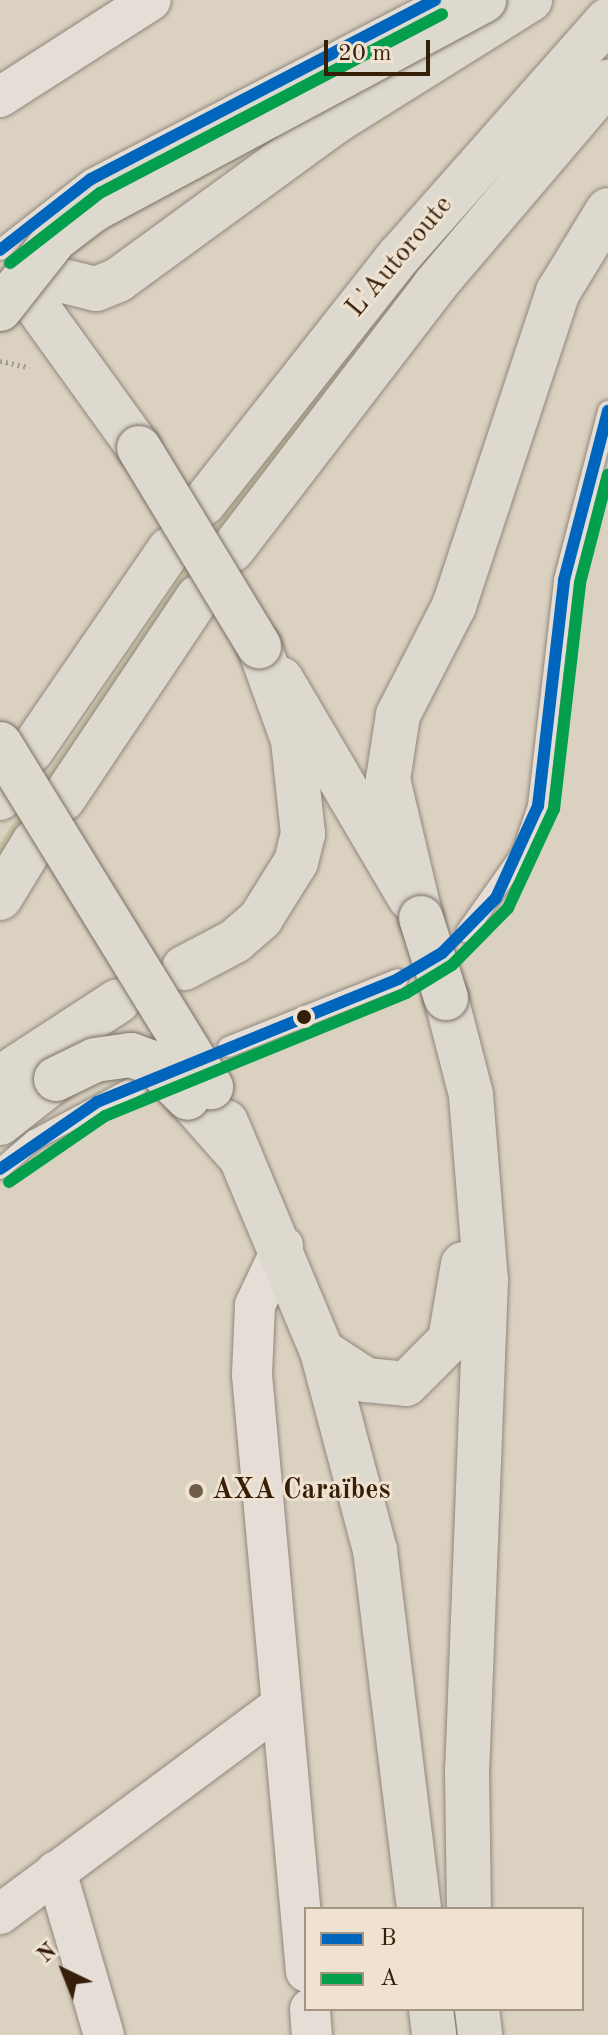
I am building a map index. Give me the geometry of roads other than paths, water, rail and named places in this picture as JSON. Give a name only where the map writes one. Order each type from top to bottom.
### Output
[{"type":"main road","points":[[26,294],[55,239],[93,210],[484,0]]},
{"type":"main road","points":[[26,294],[96,289],[118,280],[336,121],[530,0]]},
{"type":"main road","name":"L'Autoroute","points":[[203,504],[399,256],[608,20]]},
{"type":"main road","name":"L'Autoroute","points":[[232,550],[435,285],[608,82]]},
{"type":"main road","points":[[469,1907],[467,1770],[486,1280],[480,1155],[446,998],[421,918],[388,779],[398,715],[454,606],[558,292],[608,210]]},
{"type":"main road","points":[[26,294],[139,448],[421,918]]},
{"type":"main road","points":[[170,549],[15,748],[200,1092],[241,1158],[283,1246],[322,1351],[375,1550],[419,1907]]},
{"type":"main road","points":[[63,799],[198,597]]},
{"type":"main road","points":[[184,968],[235,941],[261,918],[296,862],[303,834],[293,740],[259,646]]},
{"type":"main road","points":[[0,898],[34,842]]},
{"type":"main road","points":[[0,1078],[118,1001]]},
{"type":"main road","points":[[0,1123],[56,1079],[95,1060],[131,1055],[153,1063],[200,1092]]},
{"type":"main road","points":[[322,1351],[384,1387],[406,1384],[439,1355],[456,1316],[480,1155]]},
{"type":"main road","points":[[431,2011],[434,2035]]},
{"type":"main road","points":[[477,2011],[480,2035]]},
{"type":"street","points":[[0,97],[151,0]]},
{"type":"street","points":[[283,1246],[255,1305],[252,1361],[279,1707],[304,1952]]},
{"type":"street","points":[[0,1914],[279,1707]]},
{"type":"street","points":[[56,1871],[104,2035]]},
{"type":"street","points":[[310,2011],[312,2035]]},
{"type":"lane","points":[[0,250],[91,179],[435,0]]},
{"type":"lane","points":[[466,932],[522,853],[538,806],[564,580],[608,411]]},
{"type":"lane","points":[[228,1047],[398,979]]},
{"type":"lane","points":[[0,1169],[72,1117],[141,1083]]},
{"type":"place","name":"AXA Caraïbes","points":[[196,1491]]}]
